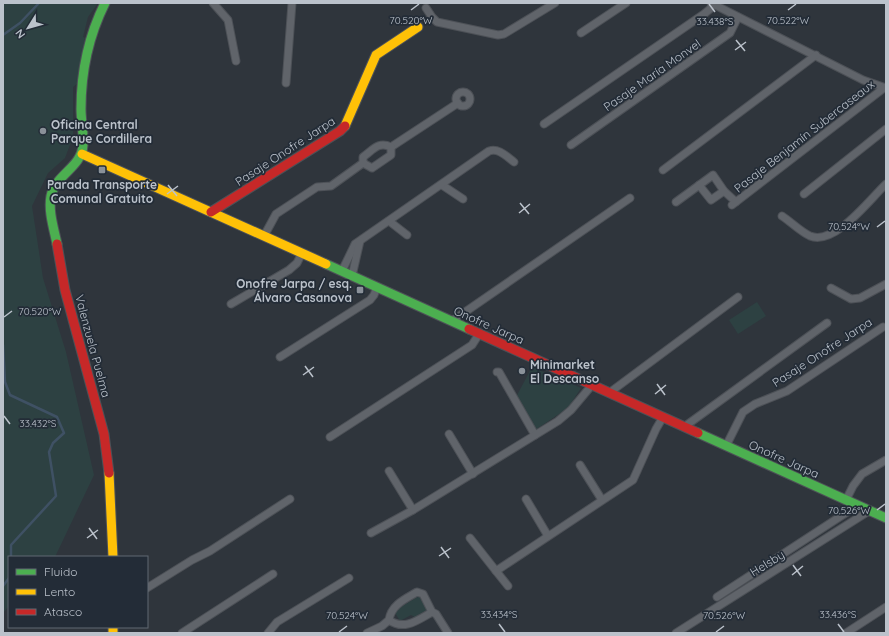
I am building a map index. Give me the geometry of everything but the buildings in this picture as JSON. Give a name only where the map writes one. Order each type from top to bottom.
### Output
[{"type":"street","points":[[82,154],[82,86],[86,53],[89,38],[104,3]]},
{"type":"street","points":[[213,3],[228,20],[236,61]]},
{"type":"street","points":[[286,83],[292,3]]},
{"type":"street","points":[[426,8],[437,22],[498,35],[504,34],[555,3]]},
{"type":"street","points":[[581,33],[626,3]]},
{"type":"street","points":[[712,3],[863,80],[885,88]]},
{"type":"street","name":"Pasaje María Monvel","points":[[544,124],[704,14],[710,9],[712,3]]},
{"type":"street","name":"Pasaje María Monvel","points":[[571,145],[730,33],[738,17]]},
{"type":"street","name":"Pasaje Onofre Jarpa","points":[[211,212],[340,131],[347,125],[376,55],[418,27]]},
{"type":"street","points":[[663,170],[816,55]]},
{"type":"street","name":"Pasaje Benjamín Subercaseaux","points":[[676,202],[713,175],[734,204],[885,88]]},
{"type":"street","points":[[390,147],[458,103]]},
{"type":"street","points":[[804,194],[886,129]]},
{"type":"street","points":[[363,163],[363,157],[380,144],[385,144],[390,147]]},
{"type":"street","points":[[363,163],[372,168],[391,155],[390,147]]},
{"type":"street","points":[[342,271],[353,247],[356,244],[489,151],[494,150],[501,152],[514,162]]},
{"type":"street","name":"Onofre Jarpa","points":[[82,154],[886,518]]},
{"type":"street","name":"Valenzuela Puelma","points":[[82,154],[79,159],[55,183],[50,196],[50,207],[65,290],[104,434],[109,474],[113,556]]},
{"type":"street","points":[[264,236],[276,214],[317,187],[330,186],[363,163]]},
{"type":"street","points":[[782,216],[810,236],[820,238],[827,236],[845,225],[886,184]]},
{"type":"street","points":[[442,185],[463,199]]},
{"type":"street","name":"Pasaje Benjamín Subercaseaux","points":[[699,185],[711,200],[724,191]]},
{"type":"street","points":[[452,321],[630,198]]},
{"type":"street","points":[[389,222],[407,235]]},
{"type":"street","points":[[352,276],[360,241]]},
{"type":"street","points":[[231,304],[289,270],[297,263],[302,253]]},
{"type":"street","points":[[831,288],[851,299],[860,298],[886,284]]},
{"type":"street","points":[[280,357],[362,306],[374,295],[377,287]]},
{"type":"street","points":[[609,393],[615,387],[738,297]]},
{"type":"street","name":"Pasaje Onofre Jarpa","points":[[684,427],[827,323]]},
{"type":"street","name":"Pasaje Onofre Jarpa","points":[[726,446],[743,412],[755,404],[787,391],[883,327]]},
{"type":"street","points":[[330,438],[472,345],[479,334]]},
{"type":"street","points":[[497,372],[499,372],[535,435]]},
{"type":"street","points":[[371,533],[413,510],[558,421],[571,410],[592,385]]},
{"type":"street","points":[[496,571],[633,480],[663,417]]},
{"type":"street","points":[[449,434],[473,474]]},
{"type":"street","points":[[846,500],[853,486],[862,474],[886,460]]},
{"type":"street","points":[[580,465],[602,500]]},
{"type":"street","points":[[389,472],[413,510]]},
{"type":"street","points":[[148,587],[192,560],[210,551],[290,499]]},
{"type":"street","points":[[526,499],[548,536]]},
{"type":"street","points":[[717,597],[858,505]]},
{"type":"street","name":"Helsby","points":[[676,633],[869,511]]},
{"type":"street","points":[[470,538],[508,586]]},
{"type":"street","points":[[182,633],[273,574]]},
{"type":"street","points":[[268,633],[278,622],[349,578]]},
{"type":"street","points":[[367,633],[382,626],[389,620],[390,614],[395,606],[417,592],[423,594],[432,612],[436,614],[448,633]]},
{"type":"street","points":[[846,633],[886,607]]},
{"type":"street","points":[[389,620],[403,629],[432,612]]},
{"type":"green space","points":[[3,3],[98,3],[88,17],[83,37],[85,38],[79,82],[73,87],[73,137],[65,158],[48,173],[32,206],[43,278],[66,352],[94,475],[55,556],[8,556],[8,607],[3,613]]},
{"type":"green space","points":[[757,302],[766,316],[738,334],[729,320]]},
{"type":"green space","points":[[532,367],[581,388],[568,408],[535,430],[516,397]]},
{"type":"green space","points":[[419,596],[427,610],[415,617],[411,615],[400,621],[394,611]]},
{"type":"waterway","points":[[3,35],[20,23],[39,3]]},
{"type":"waterway","points":[[3,345],[5,382],[10,395],[57,417],[64,433],[53,443],[49,452],[56,496],[11,545],[11,556]]},
{"type":"waterway","points":[[3,586],[8,579]]},
{"type":"traffic: fast","points":[[57,244],[51,214],[51,196],[53,189],[58,182],[82,153],[82,81],[90,41],[105,3]]},
{"type":"traffic: fast","points":[[326,264],[469,329]]},
{"type":"traffic: fast","points":[[698,433],[886,518]]},
{"type":"traffic: slow","points":[[345,126],[376,55],[418,27]]},
{"type":"traffic: slow","points":[[82,154],[326,264]]},
{"type":"traffic: slow","points":[[109,473],[113,556]]},
{"type":"traffic: slow","points":[[113,628],[113,633]]},
{"type":"traffic: jam","points":[[211,212],[340,131],[345,126]]},
{"type":"traffic: jam","points":[[57,244],[65,290],[104,434],[109,473]]},
{"type":"traffic: jam","points":[[469,329],[698,433]]},
{"type":"place","name":"Oficina Central Parque Cordillera","points":[[43,131]]},
{"type":"place","name":"Parada Transporte Comunal Gratuito","points":[[102,170]]},
{"type":"place","name":"Onofre Jarpa / esq. Álvaro Casanova","points":[[360,290]]},
{"type":"place","name":"Minimarket El Descanso","points":[[522,371]]}]
